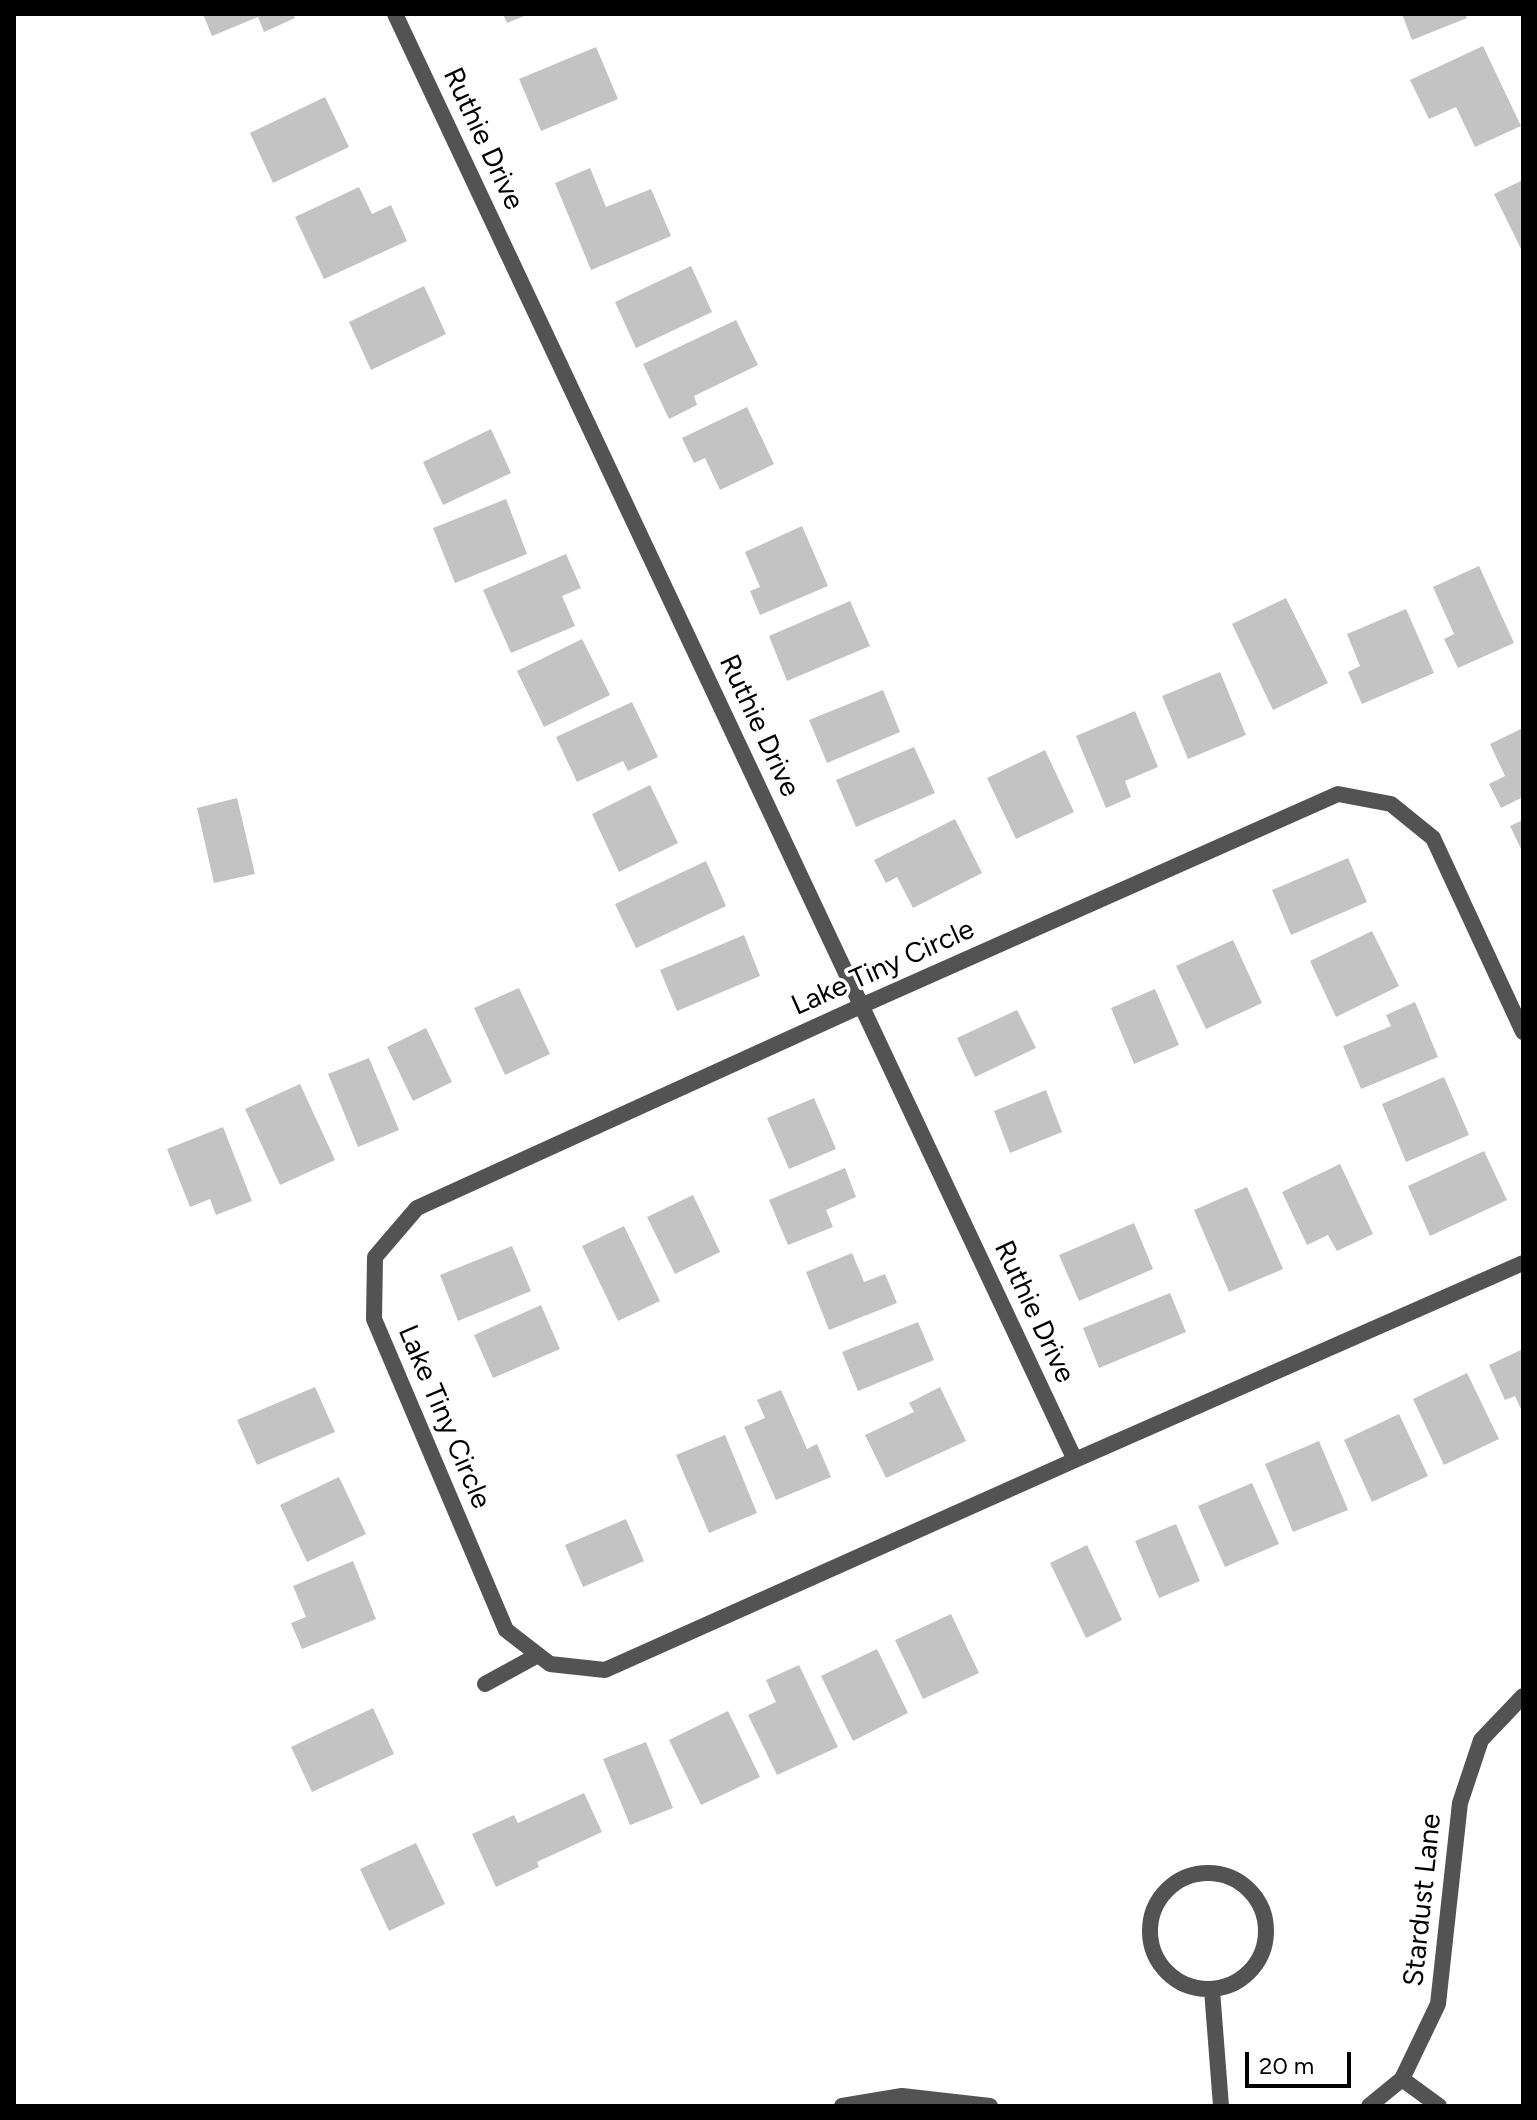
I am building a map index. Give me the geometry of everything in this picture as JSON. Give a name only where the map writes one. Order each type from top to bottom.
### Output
[{"type":"street","name":"Ruthie Drive","points":[[395,14],[1075,1460]]},
{"type":"street","name":"Lake Tiny Circle","points":[[1523,1032],[1433,838],[1391,804],[1338,794],[417,1208],[375,1257],[374,1319],[506,1630],[550,1664],[605,1670],[1523,1263]]},
{"type":"street","points":[[485,1684],[538,1655]]},
{"type":"street","name":"Stardust Lane","points":[[1369,2106],[1402,2079],[1438,2004],[1460,1803],[1481,1740],[1523,1696]]},
{"type":"street","points":[[1203,1871],[1226,1874],[1246,1886],[1261,1904],[1267,1927],[1264,1950],[1252,1970],[1234,1984],[1212,1990],[1189,1987],[1169,1975],[1155,1957],[1149,1935],[1151,1912],[1163,1891],[1181,1878],[1203,1871]]},
{"type":"street","points":[[1212,1990],[1221,2106]]},
{"type":"street","points":[[1402,2079],[1439,2106]]},
{"type":"street","points":[[842,2106],[902,2096],[990,2106]]},
{"type":"building","points":[[203,14],[293,14],[295,18],[264,32],[258,17],[212,36]]},
{"type":"building","points":[[503,14],[529,14],[507,23]]},
{"type":"building","points":[[1402,14],[1465,14],[1467,18],[1412,40]]},
{"type":"building","points":[[1483,46],[1521,126],[1475,147],[1456,107],[1429,119],[1410,80]]},
{"type":"building","points":[[596,47],[618,99],[541,131],[519,79]]},
{"type":"building","points":[[325,97],[349,147],[273,183],[250,133]]},
{"type":"building","points":[[590,168],[606,207],[651,189],[671,236],[591,270],[555,183]]},
{"type":"building","points":[[1523,180],[1523,253],[1494,194]]},
{"type":"building","points":[[359,187],[372,214],[391,205],[407,241],[324,279],[295,217]]},
{"type":"building","points":[[691,266],[712,312],[636,348],[615,302]]},
{"type":"building","points":[[424,286],[446,334],[371,370],[349,322]]},
{"type":"building","points":[[736,320],[758,365],[694,396],[697,405],[669,419],[643,364]]},
{"type":"building","points":[[747,407],[774,464],[720,490],[705,458],[694,463],[682,438]]},
{"type":"building","points":[[491,429],[511,473],[443,505],[423,462]]},
{"type":"building","points":[[506,499],[527,554],[455,583],[433,528]]},
{"type":"building","points":[[802,526],[828,586],[760,615],[750,591],[760,587],[745,552]]},
{"type":"building","points":[[566,554],[581,588],[562,596],[575,626],[511,653],[483,590]]},
{"type":"building","points":[[1479,566],[1514,643],[1458,668],[1444,639],[1454,634],[1433,587]]},
{"type":"building","points":[[1286,598],[1328,683],[1273,710],[1232,624]]},
{"type":"building","points":[[850,601],[870,646],[787,681],[769,636]]},
{"type":"building","points":[[1406,609],[1434,673],[1362,704],[1348,672],[1360,666],[1347,634]]},
{"type":"building","points":[[582,639],[610,695],[544,727],[517,671]]},
{"type":"building","points":[[1220,672],[1246,735],[1188,759],[1162,696]]},
{"type":"building","points":[[883,690],[900,732],[827,763],[809,720]]},
{"type":"building","points":[[632,702],[658,757],[628,771],[623,761],[577,782],[556,737]]},
{"type":"building","points":[[1135,711],[1158,767],[1125,781],[1131,797],[1106,808],[1076,736]]},
{"type":"building","points":[[1523,728],[1523,797],[1501,808],[1489,784],[1505,776],[1490,744]]},
{"type":"building","points":[[914,747],[935,793],[856,827],[836,780]]},
{"type":"building","points":[[1045,750],[1074,812],[1016,839],[987,778]]},
{"type":"building","points":[[650,785],[678,843],[619,872],[592,814]]},
{"type":"building","points":[[237,798],[255,874],[214,883],[197,808]]},
{"type":"building","points":[[955,819],[982,873],[913,908],[897,877],[886,883],[874,860]]},
{"type":"building","points":[[1523,820],[1523,853],[1510,826]]},
{"type":"building","points":[[1348,858],[1367,902],[1291,935],[1272,890]]},
{"type":"building","points":[[706,861],[726,906],[636,948],[615,904]]},
{"type":"building","points":[[1372,931],[1399,986],[1336,1017],[1310,961]]},
{"type":"building","points":[[744,935],[760,976],[677,1011],[660,970]]},
{"type":"building","points":[[1233,940],[1262,1003],[1206,1029],[1176,966]]},
{"type":"building","points":[[519,988],[550,1054],[505,1075],[474,1008]]},
{"type":"building","points":[[1155,989],[1179,1045],[1134,1064],[1111,1008]]},
{"type":"building","points":[[1415,1002],[1438,1057],[1361,1089],[1343,1046],[1391,1026],[1386,1015]]},
{"type":"building","points":[[1017,1010],[1036,1048],[975,1077],[957,1038]]},
{"type":"building","points":[[426,1028],[452,1082],[413,1101],[387,1047]]},
{"type":"building","points":[[369,1058],[399,1130],[358,1147],[328,1074]]},
{"type":"building","points":[[1444,1077],[1469,1135],[1406,1162],[1382,1104]]},
{"type":"building","points":[[300,1084],[335,1160],[280,1185],[245,1109]]},
{"type":"building","points":[[1046,1090],[1062,1132],[1010,1153],[994,1111]]},
{"type":"building","points":[[814,1098],[836,1149],[789,1169],[767,1118]]},
{"type":"building","points":[[223,1127],[252,1201],[216,1215],[210,1199],[190,1207],[167,1149]]},
{"type":"building","points":[[1484,1151],[1507,1200],[1430,1236],[1408,1186]]},
{"type":"building","points":[[1340,1164],[1373,1234],[1337,1251],[1328,1235],[1307,1245],[1282,1192]]},
{"type":"building","points":[[845,1168],[856,1197],[826,1210],[833,1227],[788,1245],[769,1200]]},
{"type":"building","points":[[1247,1187],[1283,1269],[1229,1292],[1194,1210]]},
{"type":"building","points":[[693,1195],[720,1252],[675,1274],[647,1217]]},
{"type":"building","points":[[1134,1223],[1153,1269],[1079,1301],[1059,1255]]},
{"type":"building","points":[[624,1226],[660,1301],[618,1321],[582,1246]]},
{"type":"building","points":[[512,1246],[531,1291],[458,1321],[440,1275]]},
{"type":"building","points":[[852,1253],[864,1282],[885,1274],[897,1303],[829,1330],[806,1272]]},
{"type":"building","points":[[1170,1293],[1186,1332],[1099,1368],[1083,1328]]},
{"type":"building","points":[[541,1305],[560,1349],[493,1378],[474,1335]]},
{"type":"building","points":[[918,1322],[934,1360],[858,1391],[842,1352]]},
{"type":"building","points":[[1523,1349],[1523,1414],[1515,1396],[1505,1400],[1489,1365]]},
{"type":"building","points":[[1467,1373],[1499,1439],[1444,1465],[1413,1399]]},
{"type":"building","points":[[315,1387],[335,1432],[257,1465],[237,1420]]},
{"type":"building","points":[[940,1387],[966,1441],[886,1478],[865,1435],[914,1412],[909,1403]]},
{"type":"building","points":[[781,1390],[807,1449],[817,1444],[831,1477],[776,1500],[744,1427],[765,1418],[757,1400]]},
{"type":"building","points":[[1399,1414],[1428,1476],[1372,1502],[1344,1440]]},
{"type":"building","points":[[725,1435],[757,1513],[709,1533],[676,1455]]},
{"type":"building","points":[[1319,1441],[1348,1510],[1293,1532],[1265,1464]]},
{"type":"building","points":[[339,1477],[366,1534],[307,1562],[280,1505]]},
{"type":"building","points":[[1252,1483],[1279,1544],[1225,1567],[1198,1506]]},
{"type":"building","points":[[626,1519],[644,1561],[583,1587],[565,1545]]},
{"type":"building","points":[[1176,1524],[1200,1581],[1159,1598],[1135,1541]]},
{"type":"building","points":[[1087,1545],[1122,1620],[1086,1638],[1050,1563]]},
{"type":"building","points":[[353,1561],[376,1619],[302,1649],[291,1623],[306,1617],[293,1586]]},
{"type":"building","points":[[951,1614],[979,1673],[923,1699],[895,1640]]},
{"type":"building","points":[[877,1649],[908,1713],[853,1741],[821,1676]]},
{"type":"building","points":[[799,1665],[838,1747],[777,1775],[748,1715],[776,1702],[766,1680]]},
{"type":"building","points":[[373,1708],[394,1754],[312,1792],[291,1747]]},
{"type":"building","points":[[728,1711],[760,1777],[701,1805],[669,1740]]},
{"type":"building","points":[[646,1742],[673,1808],[630,1825],[603,1759]]},
{"type":"building","points":[[584,1793],[602,1832],[537,1862],[539,1867],[496,1887],[472,1834],[514,1815],[518,1823]]},
{"type":"building","points":[[416,1843],[445,1904],[389,1931],[360,1869]]}]
